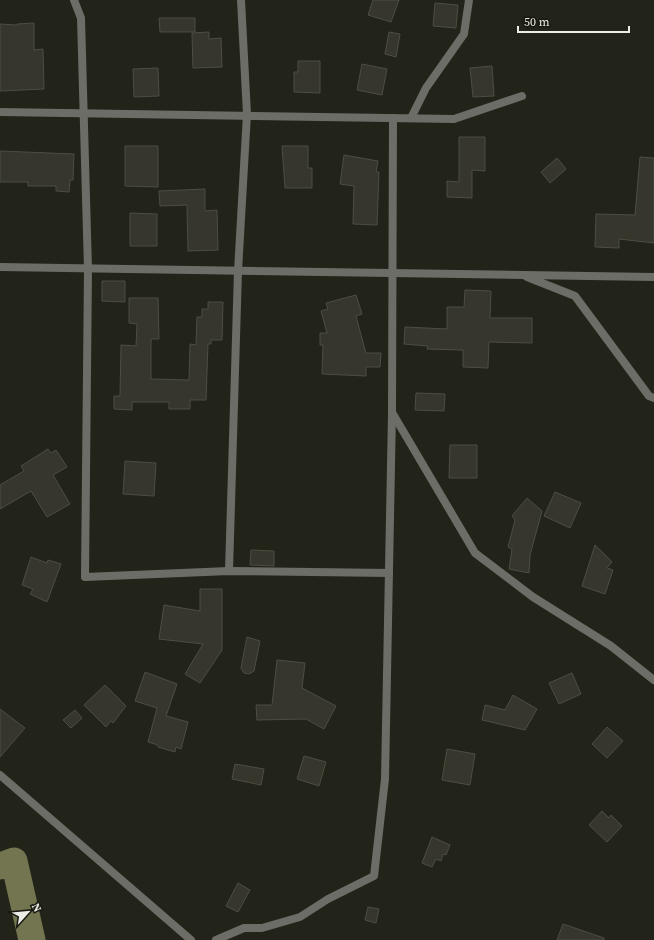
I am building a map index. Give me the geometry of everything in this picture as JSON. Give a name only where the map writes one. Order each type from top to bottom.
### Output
[{"type":"street","points":[[74,0],[81,18],[88,268],[85,577],[229,571],[389,573]]},
{"type":"street","points":[[229,571],[238,271],[247,114],[242,0]]},
{"type":"street","points":[[411,118],[426,88],[464,34],[469,0]]},
{"type":"street","points":[[0,112],[247,114],[454,119],[522,96]]},
{"type":"street","points":[[216,940],[244,928],[262,928],[300,917],[328,899],[374,876],[385,779],[392,414],[391,273],[393,118]]},
{"type":"street","points":[[0,267],[654,277]]},
{"type":"street","points":[[523,275],[575,296],[649,396],[654,398]]},
{"type":"street","points":[[392,414],[475,553],[533,597],[611,646],[654,680]]},
{"type":"street","points":[[0,775],[191,940]]},
{"type":"building","points":[[373,0],[399,0],[391,22],[368,15]]},
{"type":"building","points":[[435,3],[458,5],[456,28],[433,26]]},
{"type":"building","points":[[159,18],[195,18],[195,32],[160,32]]},
{"type":"building","points":[[34,23],[34,50],[43,49],[44,89],[0,91],[0,24],[17,25]]},
{"type":"building","points":[[209,32],[209,39],[221,38],[222,67],[193,68],[192,33]]},
{"type":"building","points":[[389,32],[400,34],[396,57],[385,54]]},
{"type":"building","points":[[298,61],[320,61],[320,93],[294,92],[294,72],[298,72]]},
{"type":"building","points":[[362,64],[387,69],[382,95],[357,90]]},
{"type":"building","points":[[492,66],[494,96],[473,97],[470,68]]},
{"type":"building","points":[[158,68],[159,96],[134,97],[133,69]]},
{"type":"building","points":[[459,137],[485,137],[485,171],[472,170],[472,198],[447,197],[447,181],[459,182]]},
{"type":"building","points":[[125,146],[158,146],[158,187],[125,186]]},
{"type":"building","points":[[282,146],[308,146],[308,168],[312,168],[312,188],[285,188]]},
{"type":"building","points":[[0,151],[74,154],[73,180],[70,180],[69,192],[56,191],[56,186],[28,186],[28,182],[0,182]]},
{"type":"building","points":[[344,155],[378,161],[376,172],[379,172],[377,225],[353,224],[354,186],[340,184]]},
{"type":"building","points":[[640,157],[654,158],[654,243],[619,239],[619,248],[595,247],[596,214],[635,215]]},
{"type":"building","points":[[557,158],[566,169],[550,183],[541,172]]},
{"type":"building","points":[[205,189],[205,211],[217,210],[218,250],[188,251],[187,205],[160,206],[159,191]]},
{"type":"building","points":[[130,213],[157,214],[157,246],[130,246]]},
{"type":"building","points":[[102,281],[125,281],[125,302],[102,301]]},
{"type":"building","points":[[465,290],[491,291],[490,318],[532,318],[532,343],[489,342],[488,368],[463,367],[463,350],[427,349],[428,346],[404,344],[405,327],[447,329],[447,307],[464,307]]},
{"type":"building","points":[[356,295],[362,314],[356,316],[366,353],[381,353],[380,367],[366,367],[366,376],[322,374],[323,345],[320,345],[320,333],[327,333],[321,311],[328,309],[326,303]]},
{"type":"building","points":[[129,298],[158,298],[159,339],[151,339],[151,379],[189,380],[190,344],[196,345],[197,317],[202,317],[202,309],[208,309],[208,302],[223,302],[222,340],[211,340],[211,344],[208,344],[206,400],[190,400],[190,409],[169,409],[169,402],[132,402],[132,410],[114,409],[114,396],[120,396],[121,345],[136,346],[137,324],[129,323]]},
{"type":"building","points":[[416,393],[445,394],[444,411],[415,410]]},
{"type":"building","points":[[450,445],[477,445],[477,478],[449,478]]},
{"type":"building","points":[[48,449],[51,453],[56,450],[67,467],[53,475],[70,504],[47,517],[31,491],[0,509],[0,485],[24,471],[21,466]]},
{"type":"building","points":[[125,461],[156,463],[154,496],[123,494]]},
{"type":"building","points":[[555,492],[581,503],[570,528],[544,516]]},
{"type":"building","points":[[527,498],[542,511],[530,555],[529,573],[509,569],[512,549],[508,547],[515,520],[512,516]]},
{"type":"building","points":[[595,545],[612,562],[607,568],[613,570],[605,594],[582,586]]},
{"type":"building","points":[[251,550],[274,551],[274,566],[250,565]]},
{"type":"building","points":[[31,557],[47,563],[48,560],[61,564],[47,602],[30,594],[33,589],[22,585]]},
{"type":"building","points":[[200,589],[222,589],[222,650],[200,683],[185,674],[203,644],[159,639],[164,605],[200,611]]},
{"type":"building","points":[[247,637],[260,641],[254,671],[249,674],[244,673],[241,668]]},
{"type":"building","points":[[277,660],[305,663],[302,688],[336,706],[324,729],[306,719],[257,720],[256,705],[272,705]]},
{"type":"building","points":[[145,672],[177,684],[166,716],[188,722],[181,749],[176,747],[175,752],[158,747],[158,745],[148,742],[157,708],[135,701]]},
{"type":"building","points":[[572,673],[581,694],[559,704],[549,683]]},
{"type":"building","points":[[105,685],[126,706],[113,723],[111,721],[106,727],[84,705]]},
{"type":"building","points":[[513,695],[537,709],[525,730],[482,720],[485,705],[505,710]]},
{"type":"building","points":[[0,709],[25,728],[0,757]]},
{"type":"building","points":[[75,710],[82,718],[71,728],[63,720]]},
{"type":"building","points":[[607,727],[623,741],[607,758],[592,744]]},
{"type":"building","points":[[447,749],[475,754],[470,785],[442,780]]},
{"type":"building","points":[[304,756],[326,762],[319,786],[297,779]]},
{"type":"building","points":[[235,764],[264,769],[261,785],[232,779]]},
{"type":"building","points":[[602,811],[609,818],[611,815],[622,826],[607,842],[589,825]]},
{"type":"building","points":[[432,837],[450,845],[446,855],[443,854],[441,861],[436,859],[432,867],[422,863]]},
{"type":"building","points":[[238,883],[250,890],[238,912],[226,906]]},
{"type":"building","points":[[368,907],[379,909],[376,923],[365,920]]},
{"type":"building","points":[[563,924],[604,938],[604,940],[557,940]]},
{"type":"waterway","points":[[0,866],[14,861],[32,940]]}]
